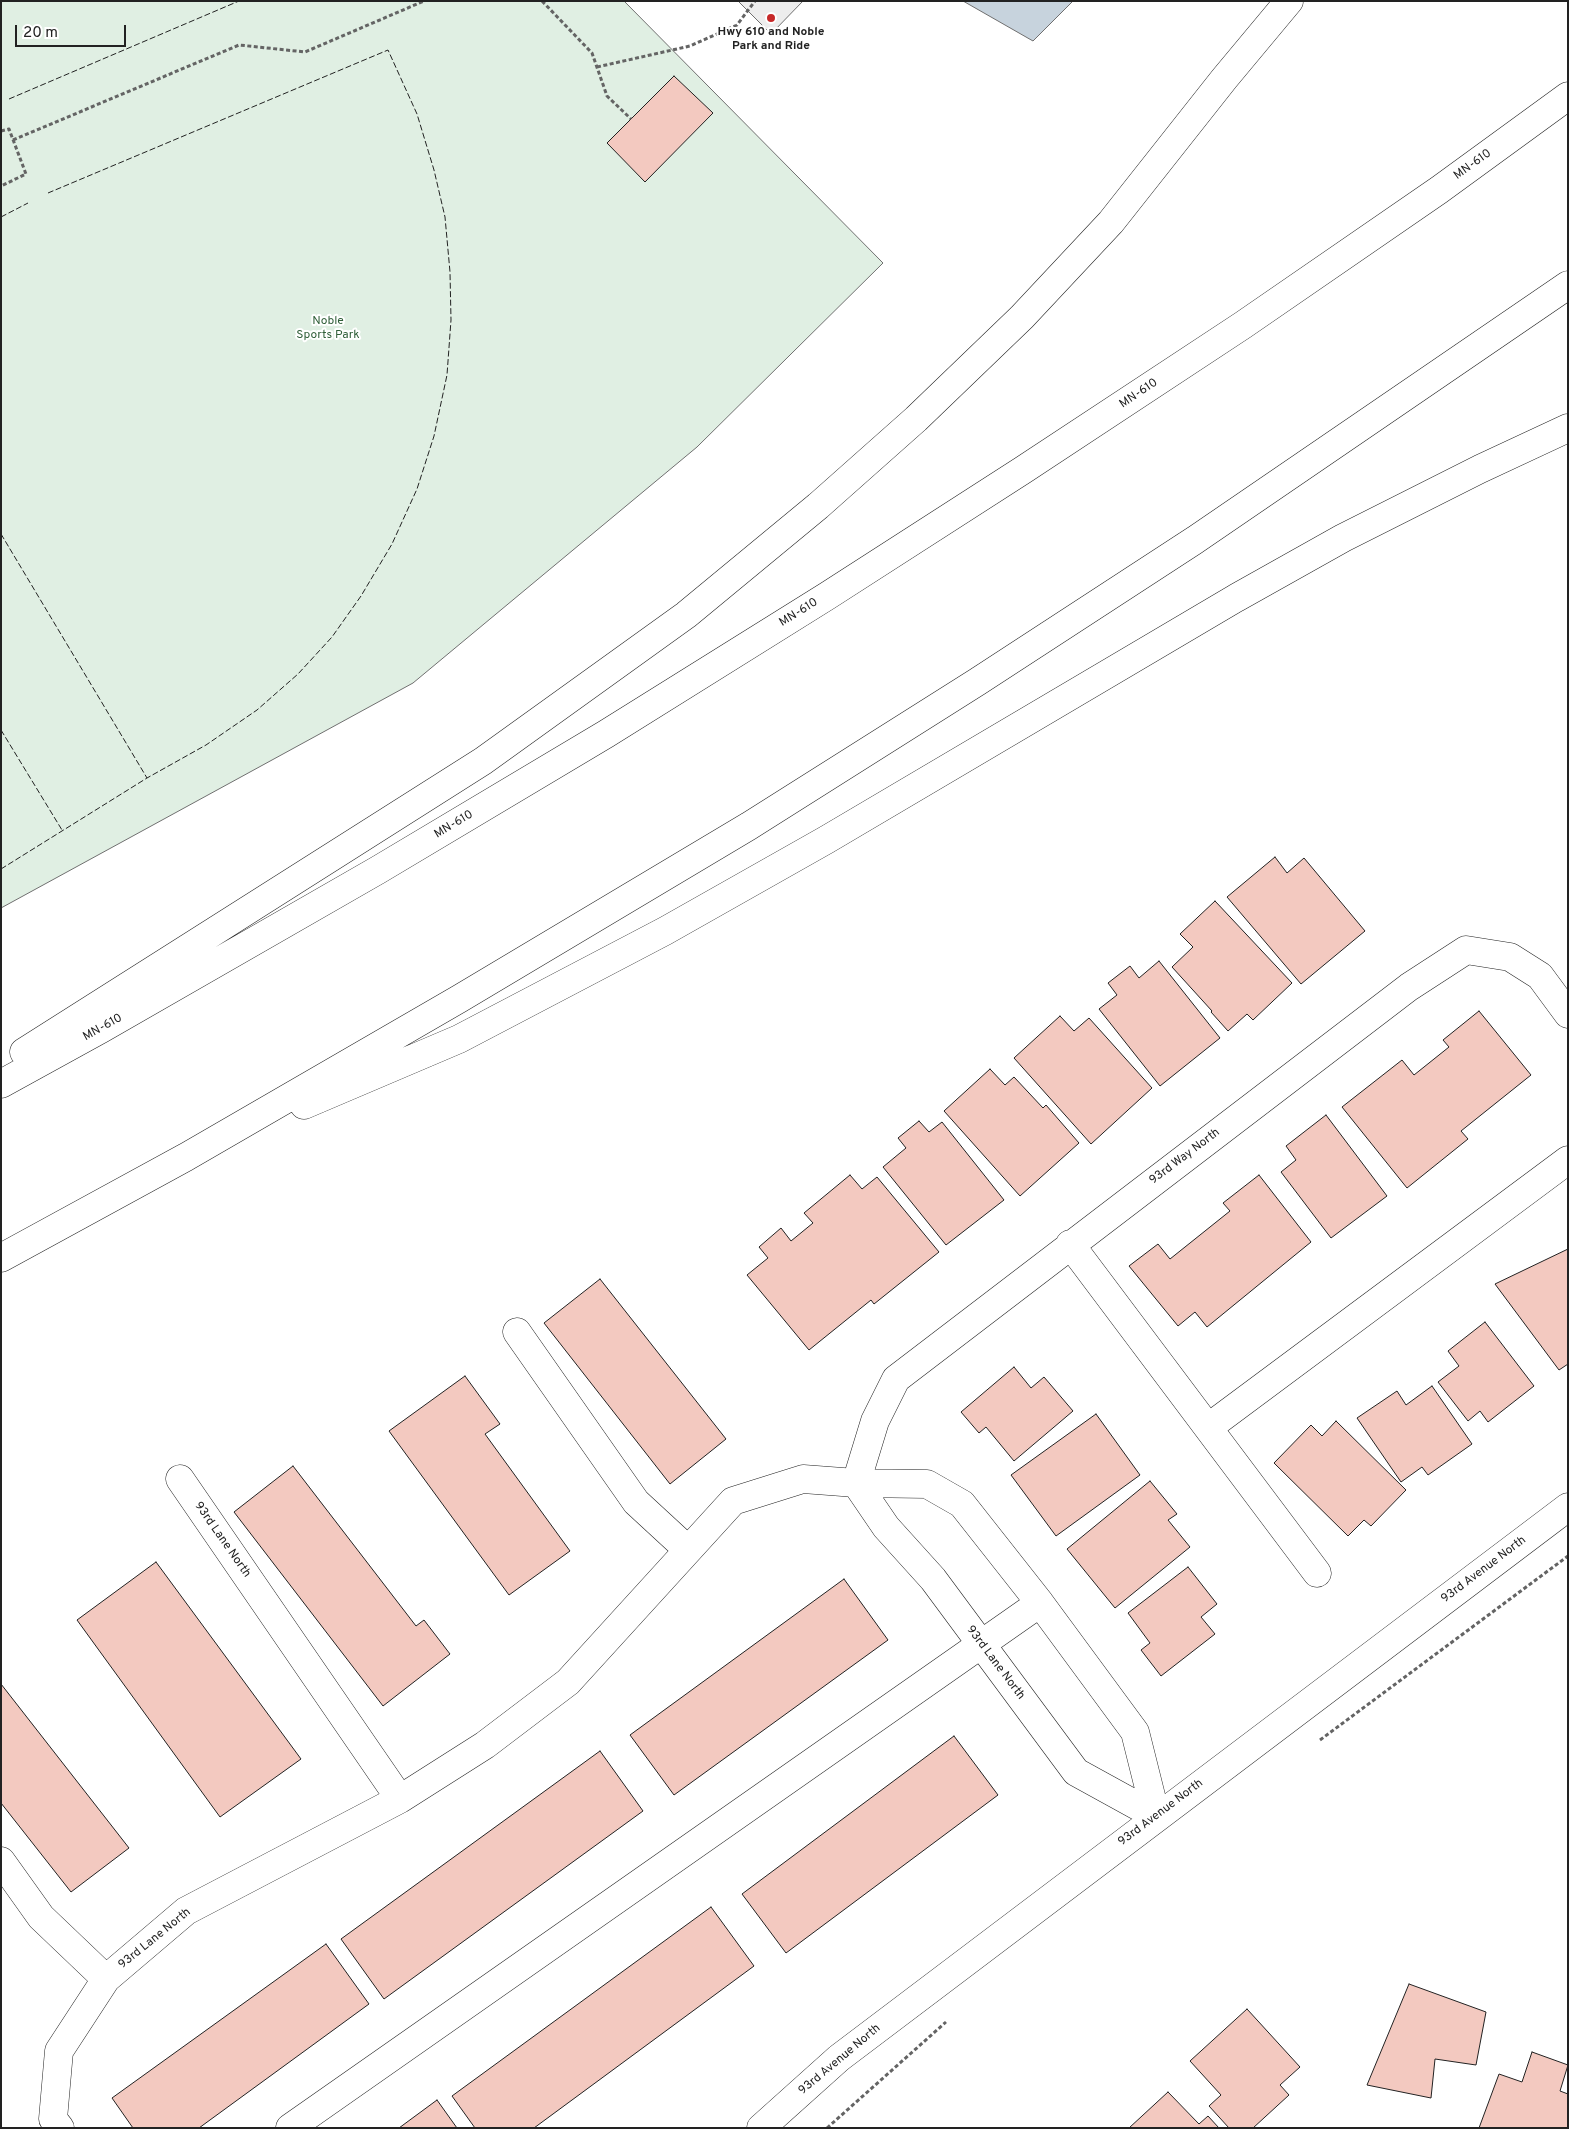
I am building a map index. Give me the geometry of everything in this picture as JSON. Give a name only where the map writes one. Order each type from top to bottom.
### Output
[{"type":"main road","points":[[1224,79],[1266,1]]},
{"type":"main road","points":[[1,1067],[483,761],[686,615],[818,506],[916,419],[1022,317],[1111,222],[1288,1]]},
{"type":"main road","name":"MN-610","points":[[1,1084],[101,1029],[378,870],[606,734],[828,596],[1243,325],[1439,190],[1568,96]]},
{"type":"main road","points":[[1,1258],[186,1157],[459,999],[800,794],[1196,540],[1568,284]]},
{"type":"main road","points":[[186,1157],[458,1039],[665,931],[817,845],[1236,598],[1343,538],[1480,469],[1568,428]]},
{"type":"main road","name":"93rd Way North","points":[[856,1483],[875,1421],[896,1379],[1070,1244],[1409,987],[1466,950],[1510,957],[1540,976],[1568,1014]]},
{"type":"main road","points":[[1208,1427],[1568,1160]]},
{"type":"main road","points":[[1070,1244],[1317,1573]]},
{"type":"main road","points":[[517,1332],[636,1502],[688,1550]]},
{"type":"main road","name":"93rd Lane North","points":[[180,1479],[400,1799]]},
{"type":"main road","name":"93rd Lane North","points":[[60,2128],[53,2119],[60,2051],[106,1979],[186,1911],[400,1799],[485,1744],[568,1682],[733,1501],[804,1480],[927,1484],[962,1504],[1040,1604],[1135,1732],[1156,1816]]},
{"type":"main road","name":"93rd Lane North","points":[[856,1483],[886,1528],[933,1579],[1076,1772],[1156,1816]]},
{"type":"main road","name":"93rd Avenue North","points":[[761,2128],[839,2058],[1156,1816],[1568,1507]]},
{"type":"main road","points":[[290,2128],[1040,1604]]},
{"type":"main road","points":[[1,1861],[41,1917],[106,1979]]},
{"type":"path","points":[[13,140],[239,45],[306,52],[424,1]]},
{"type":"path","points":[[542,1],[592,53],[607,96],[631,119]]},
{"type":"path","points":[[597,67],[690,46],[737,24],[755,1]]},
{"type":"path","points":[[1,131],[9,129],[26,174],[1,186]]},
{"type":"path","points":[[1312,1745],[1568,1556]]},
{"type":"path","points":[[826,2128],[950,2018]]},
{"type":"green space","name":"Noble Sports Park","points":[[1,1],[624,1],[883,263],[697,447],[413,683],[1,908]]},
{"type":"shaded area","name":"Hwy 610 and Noble Park and Ride","points":[[738,1],[803,1],[771,34]]},
{"type":"shaded area","points":[[963,1],[1073,1],[1033,41]]},
{"type":"building","points":[[674,76],[713,113],[645,182],[607,143]]},
{"type":"building","points":[[1275,857],[1287,873],[1304,858],[1365,931],[1301,984],[1227,897]]},
{"type":"building","points":[[1215,901],[1292,983],[1253,1020],[1247,1014],[1228,1031],[1172,967],[1193,947],[1180,934]]},
{"type":"building","points":[[1159,961],[1220,1038],[1160,1086],[1099,1009],[1117,995],[1108,983],[1130,966],[1139,978]]},
{"type":"building","points":[[1479,1011],[1531,1075],[1461,1131],[1468,1139],[1407,1188],[1342,1107],[1402,1060],[1414,1075],[1449,1047],[1443,1040]]},
{"type":"building","points":[[1060,1016],[1074,1031],[1089,1018],[1152,1088],[1091,1144],[1014,1058]]},
{"type":"building","points":[[990,1069],[1005,1085],[1014,1077],[1043,1108],[1046,1105],[1079,1143],[1020,1196],[944,1111]]},
{"type":"building","points":[[1326,1115],[1387,1196],[1331,1238],[1281,1172],[1296,1160],[1286,1146]]},
{"type":"building","points":[[919,1121],[929,1132],[942,1122],[1004,1200],[946,1245],[883,1167],[906,1148],[898,1138]]},
{"type":"building","points":[[850,1175],[862,1189],[877,1177],[939,1252],[874,1304],[871,1300],[809,1350],[747,1275],[768,1258],[759,1247],[781,1228],[791,1241],[813,1223],[804,1213]]},
{"type":"building","points":[[1259,1175],[1311,1242],[1207,1327],[1195,1312],[1178,1326],[1129,1266],[1158,1244],[1170,1259],[1230,1211],[1223,1203]]},
{"type":"building","points":[[1568,1249],[1568,1364],[1559,1370],[1495,1284]]},
{"type":"building","points":[[600,1279],[726,1439],[670,1484],[544,1323]]},
{"type":"building","points":[[1485,1322],[1534,1386],[1488,1422],[1480,1411],[1468,1421],[1438,1382],[1459,1366],[1448,1351]]},
{"type":"building","points":[[1014,1367],[1031,1388],[1044,1377],[1073,1411],[1014,1461],[986,1427],[979,1433],[961,1412]]},
{"type":"building","points":[[465,1376],[500,1424],[485,1434],[570,1551],[509,1595],[389,1431]]},
{"type":"building","points":[[1432,1386],[1472,1444],[1428,1475],[1422,1467],[1401,1482],[1357,1418],[1397,1391],[1406,1405]]},
{"type":"building","points":[[1096,1414],[1140,1475],[1056,1536],[1011,1475]]},
{"type":"building","points":[[1336,1421],[1406,1490],[1371,1526],[1364,1520],[1348,1536],[1274,1463],[1311,1425],[1322,1436]]},
{"type":"building","points":[[293,1466],[416,1626],[424,1620],[450,1654],[383,1706],[234,1512]]},
{"type":"building","points":[[1150,1481],[1177,1514],[1168,1520],[1190,1547],[1115,1608],[1067,1549]]},
{"type":"building","points":[[156,1562],[301,1759],[220,1817],[77,1620]]},
{"type":"building","points":[[1188,1567],[1217,1604],[1201,1617],[1215,1634],[1161,1676],[1141,1650],[1150,1643],[1128,1613]]},
{"type":"building","points":[[844,1579],[888,1640],[674,1795],[630,1735]]},
{"type":"building","points":[[1,1684],[129,1848],[71,1892],[1,1803]]},
{"type":"building","points":[[954,1736],[998,1795],[786,1953],[742,1894]]},
{"type":"building","points":[[600,1751],[643,1811],[384,1999],[341,1939]]},
{"type":"building","points":[[711,1907],[754,1966],[534,2128],[475,2128],[452,2096]]},
{"type":"building","points":[[326,1944],[369,2004],[199,2128],[133,2128],[112,2098]]},
{"type":"building","points":[[1409,1984],[1486,2012],[1476,2065],[1435,2059],[1431,2098],[1367,2085]]},
{"type":"building","points":[[1247,2009],[1300,2067],[1280,2085],[1289,2095],[1253,2128],[1229,2128],[1209,2106],[1221,2095],[1190,2061]]},
{"type":"building","points":[[1532,2052],[1568,2065],[1560,2091],[1568,2094],[1568,2128],[1479,2128],[1499,2074],[1522,2082]]},
{"type":"building","points":[[1168,2092],[1199,2124],[1208,2116],[1219,2128],[1129,2128]]},
{"type":"building","points":[[437,2100],[457,2128],[399,2128]]},
{"type":"fence","points":[[9,99],[239,1]]},
{"type":"fence","points":[[1,869],[147,778],[206,745],[257,710],[298,674],[332,637],[361,596],[392,544],[417,489],[434,436],[447,375],[451,320],[450,272],[445,217],[434,170],[417,114],[388,50],[48,193]]},
{"type":"fence","points":[[1,217],[28,203]]},
{"type":"fence","points":[[1,534],[147,778]]},
{"type":"fence","points":[[1,730],[62,830]]},
{"type":"place","name":"Hwy 610 and Noble Park and Ride","points":[[771,18]]}]
